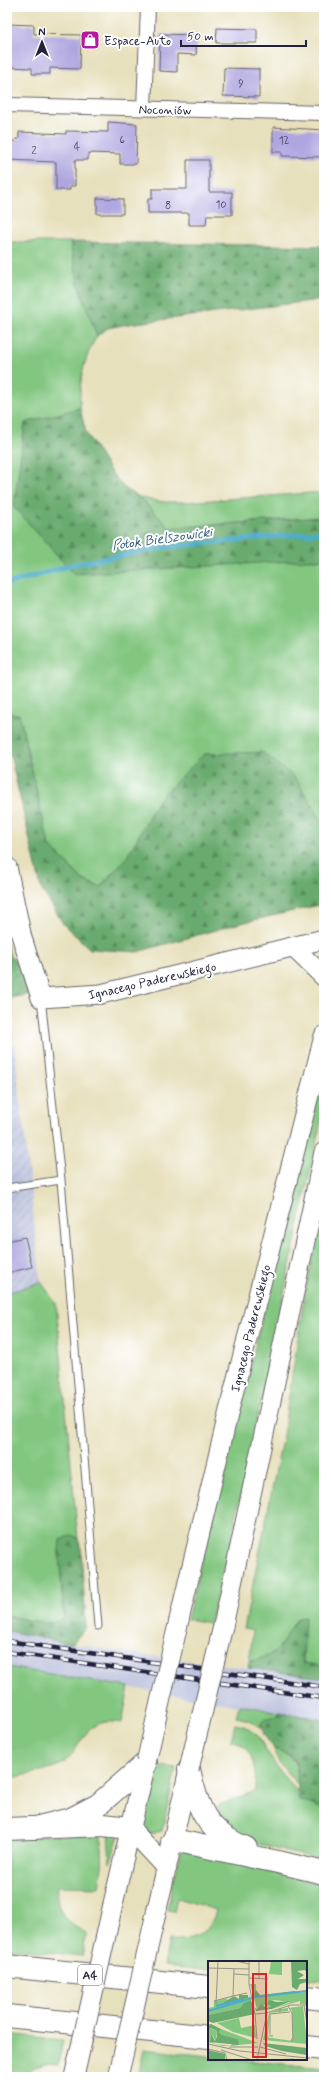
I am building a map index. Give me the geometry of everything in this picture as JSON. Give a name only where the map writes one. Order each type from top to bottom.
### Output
[{"type":"highway","points":[[35,1828],[71,1819],[98,1805],[146,1763]]},
{"type":"highway","points":[[189,1769],[194,1791],[204,1814],[215,1831],[229,1840],[278,1862]]},
{"type":"highway","points":[[7,1829],[103,1825],[130,1828]]},
{"type":"highway","points":[[172,1842],[278,1862],[324,1874]]},
{"type":"highway","name":"A4","points":[[7,1966],[208,1987]]},
{"type":"highway","points":[[307,1997],[324,1999]]},
{"type":"highway","points":[[7,2016],[208,2037]]},
{"type":"highway","points":[[307,2047],[324,2049]]},
{"type":"main road","points":[[7,867],[22,938],[41,998]]},
{"type":"main road","name":"Ignacego Paderewskiego","points":[[41,998],[100,994],[324,939]]},
{"type":"main road","points":[[293,947],[324,977]]},
{"type":"main road","name":"Ignacego Paderewskiego","points":[[74,2077],[130,1828],[234,1391],[324,1036]]},
{"type":"main road","points":[[118,2077],[223,1626],[324,1152]]},
{"type":"main road","points":[[130,1828],[167,1868]]},
{"type":"main road","points":[[124,1858],[148,1848],[172,1842]]},
{"type":"street","points":[[144,108],[148,7]]},
{"type":"street","name":"Noconiów","points":[[7,105],[324,113]]},
{"type":"lane","points":[[41,998],[61,1180],[98,1626]]},
{"type":"lane","points":[[7,1188],[61,1180]]},
{"type":"shaded area","points":[[11,1016],[41,1282],[7,1293],[7,1017]]},
{"type":"shaded area","points":[[7,1631],[113,1651],[324,1678],[324,1720],[7,1667]]},
{"type":"green space","points":[[7,242],[70,242],[79,287],[97,336],[85,362],[80,389],[80,408],[25,423],[14,506],[315,560],[324,559],[324,824],[295,778],[158,800],[127,857],[100,887],[83,880],[49,845],[19,714],[7,714]]},
{"type":"green space","points":[[70,242],[324,246],[324,298],[319,300],[128,324],[108,328],[97,336],[79,287]]},
{"type":"green space","points":[[80,408],[86,433],[110,471],[123,487],[141,498],[169,528],[324,517],[324,559],[74,574],[14,507],[25,423]]},
{"type":"green space","points":[[324,492],[324,517],[169,528],[141,498],[163,502],[184,502]]},
{"type":"green space","points":[[7,714],[19,714],[49,845],[83,880],[100,887],[127,857],[158,800],[204,754],[262,752],[295,778],[324,824],[324,904],[237,924],[137,952],[90,949],[64,925],[41,888],[7,742]]},
{"type":"green space","points":[[7,945],[10,956],[43,991],[7,999]]},
{"type":"green space","points":[[324,1072],[324,1107],[229,1549],[210,1623],[187,1619]]},
{"type":"green space","points":[[324,1203],[324,1666],[303,1663],[294,1623],[276,1650],[266,1657],[249,1662],[253,1631],[244,1629],[283,1435],[304,1299]]},
{"type":"green space","points":[[41,1282],[56,1303],[78,1539],[72,1535],[60,1541],[59,1552],[64,1619],[45,1623],[7,1616],[7,1293]]},
{"type":"green space","points":[[72,1535],[78,1539],[81,1548],[86,1627],[72,1644],[7,1631],[7,1616],[45,1623],[64,1619],[59,1552],[60,1540]]},
{"type":"green space","points":[[305,1617],[303,1663],[324,1666],[324,1678],[248,1668],[249,1662],[268,1656],[279,1648],[297,1618]]},
{"type":"green space","points":[[7,1667],[129,1687],[122,1723],[100,1723],[93,1727],[87,1732],[71,1755],[64,1763],[60,1765],[7,1779]]},
{"type":"green space","points":[[239,1705],[280,1712],[277,1716],[265,1719],[261,1723],[261,1728],[250,1720],[236,1717]]},
{"type":"green space","points":[[280,1712],[324,1720],[324,1809],[299,1800],[298,1776],[295,1762],[291,1756],[274,1749],[264,1735],[261,1723],[265,1719],[277,1716]]},
{"type":"green space","points":[[235,1724],[244,1726],[257,1735],[279,1771],[297,1791],[299,1800],[324,1809],[324,1860],[270,1848],[256,1843],[233,1831],[223,1821],[217,1806],[255,1791],[254,1768],[249,1753],[245,1747],[231,1740]]},
{"type":"green space","points":[[274,1749],[286,1754],[294,1762],[298,1778],[297,1784],[279,1763]]},
{"type":"green space","points":[[153,1765],[176,1768],[162,1831],[149,1834],[138,1826]]},
{"type":"green space","points":[[108,1832],[119,1835],[110,1863]]},
{"type":"green space","points":[[99,1835],[102,1848],[102,1867],[99,1887],[57,1886],[58,1902],[63,1915],[73,1925],[87,1933],[82,1956],[7,1948],[7,1836]]},
{"type":"green space","points":[[181,1848],[324,1885],[324,1980],[307,1979],[307,1961],[208,1961],[208,1970],[164,1966],[169,1940],[185,1939],[199,1934],[210,1925],[216,1910],[177,1898],[174,1911],[167,1910]]},
{"type":"green space","points":[[7,2034],[63,2040],[58,2065],[45,2064],[35,2067],[20,2077],[7,2077]]},
{"type":"green space","points":[[144,2049],[208,2056],[208,2060],[245,2060],[324,2068],[324,2077],[138,2076]]},
{"type":"building","points":[[7,24],[34,25],[34,34],[81,35],[80,69],[50,68],[50,74],[32,74],[32,68],[7,67]]},
{"type":"building","points":[[217,28],[257,29],[257,43],[216,43]]},
{"type":"building","points":[[160,34],[197,35],[196,55],[177,54],[177,72],[159,71]]},
{"type":"building","points":[[224,68],[259,69],[259,97],[223,96]]},
{"type":"building","points":[[108,122],[137,124],[136,164],[120,164],[120,154],[88,153],[88,160],[75,160],[75,186],[70,186],[70,190],[56,190],[56,162],[7,160],[7,137],[15,142],[16,139],[19,139],[19,132],[66,134],[66,131],[108,132]]},
{"type":"building","points":[[273,127],[324,130],[324,157],[282,156],[282,152],[273,152]]},
{"type":"building","points":[[187,160],[209,160],[209,192],[232,192],[232,215],[207,215],[206,225],[189,225],[189,213],[148,213],[148,199],[152,199],[152,189],[187,189]]},
{"type":"building","points":[[97,198],[123,199],[123,214],[97,214]]},
{"type":"building","points":[[25,1237],[32,1267],[7,1273],[7,1241]]},
{"type":"waterway","name":"Potok Bielszowicki","points":[[7,584],[75,564],[167,547],[324,532]]},
{"type":"railway","points":[[7,1641],[324,1687]]},
{"type":"railway","points":[[7,1652],[324,1698]]},
{"type":"place","name":"Espace-Auto","points":[[90,40]]}]
